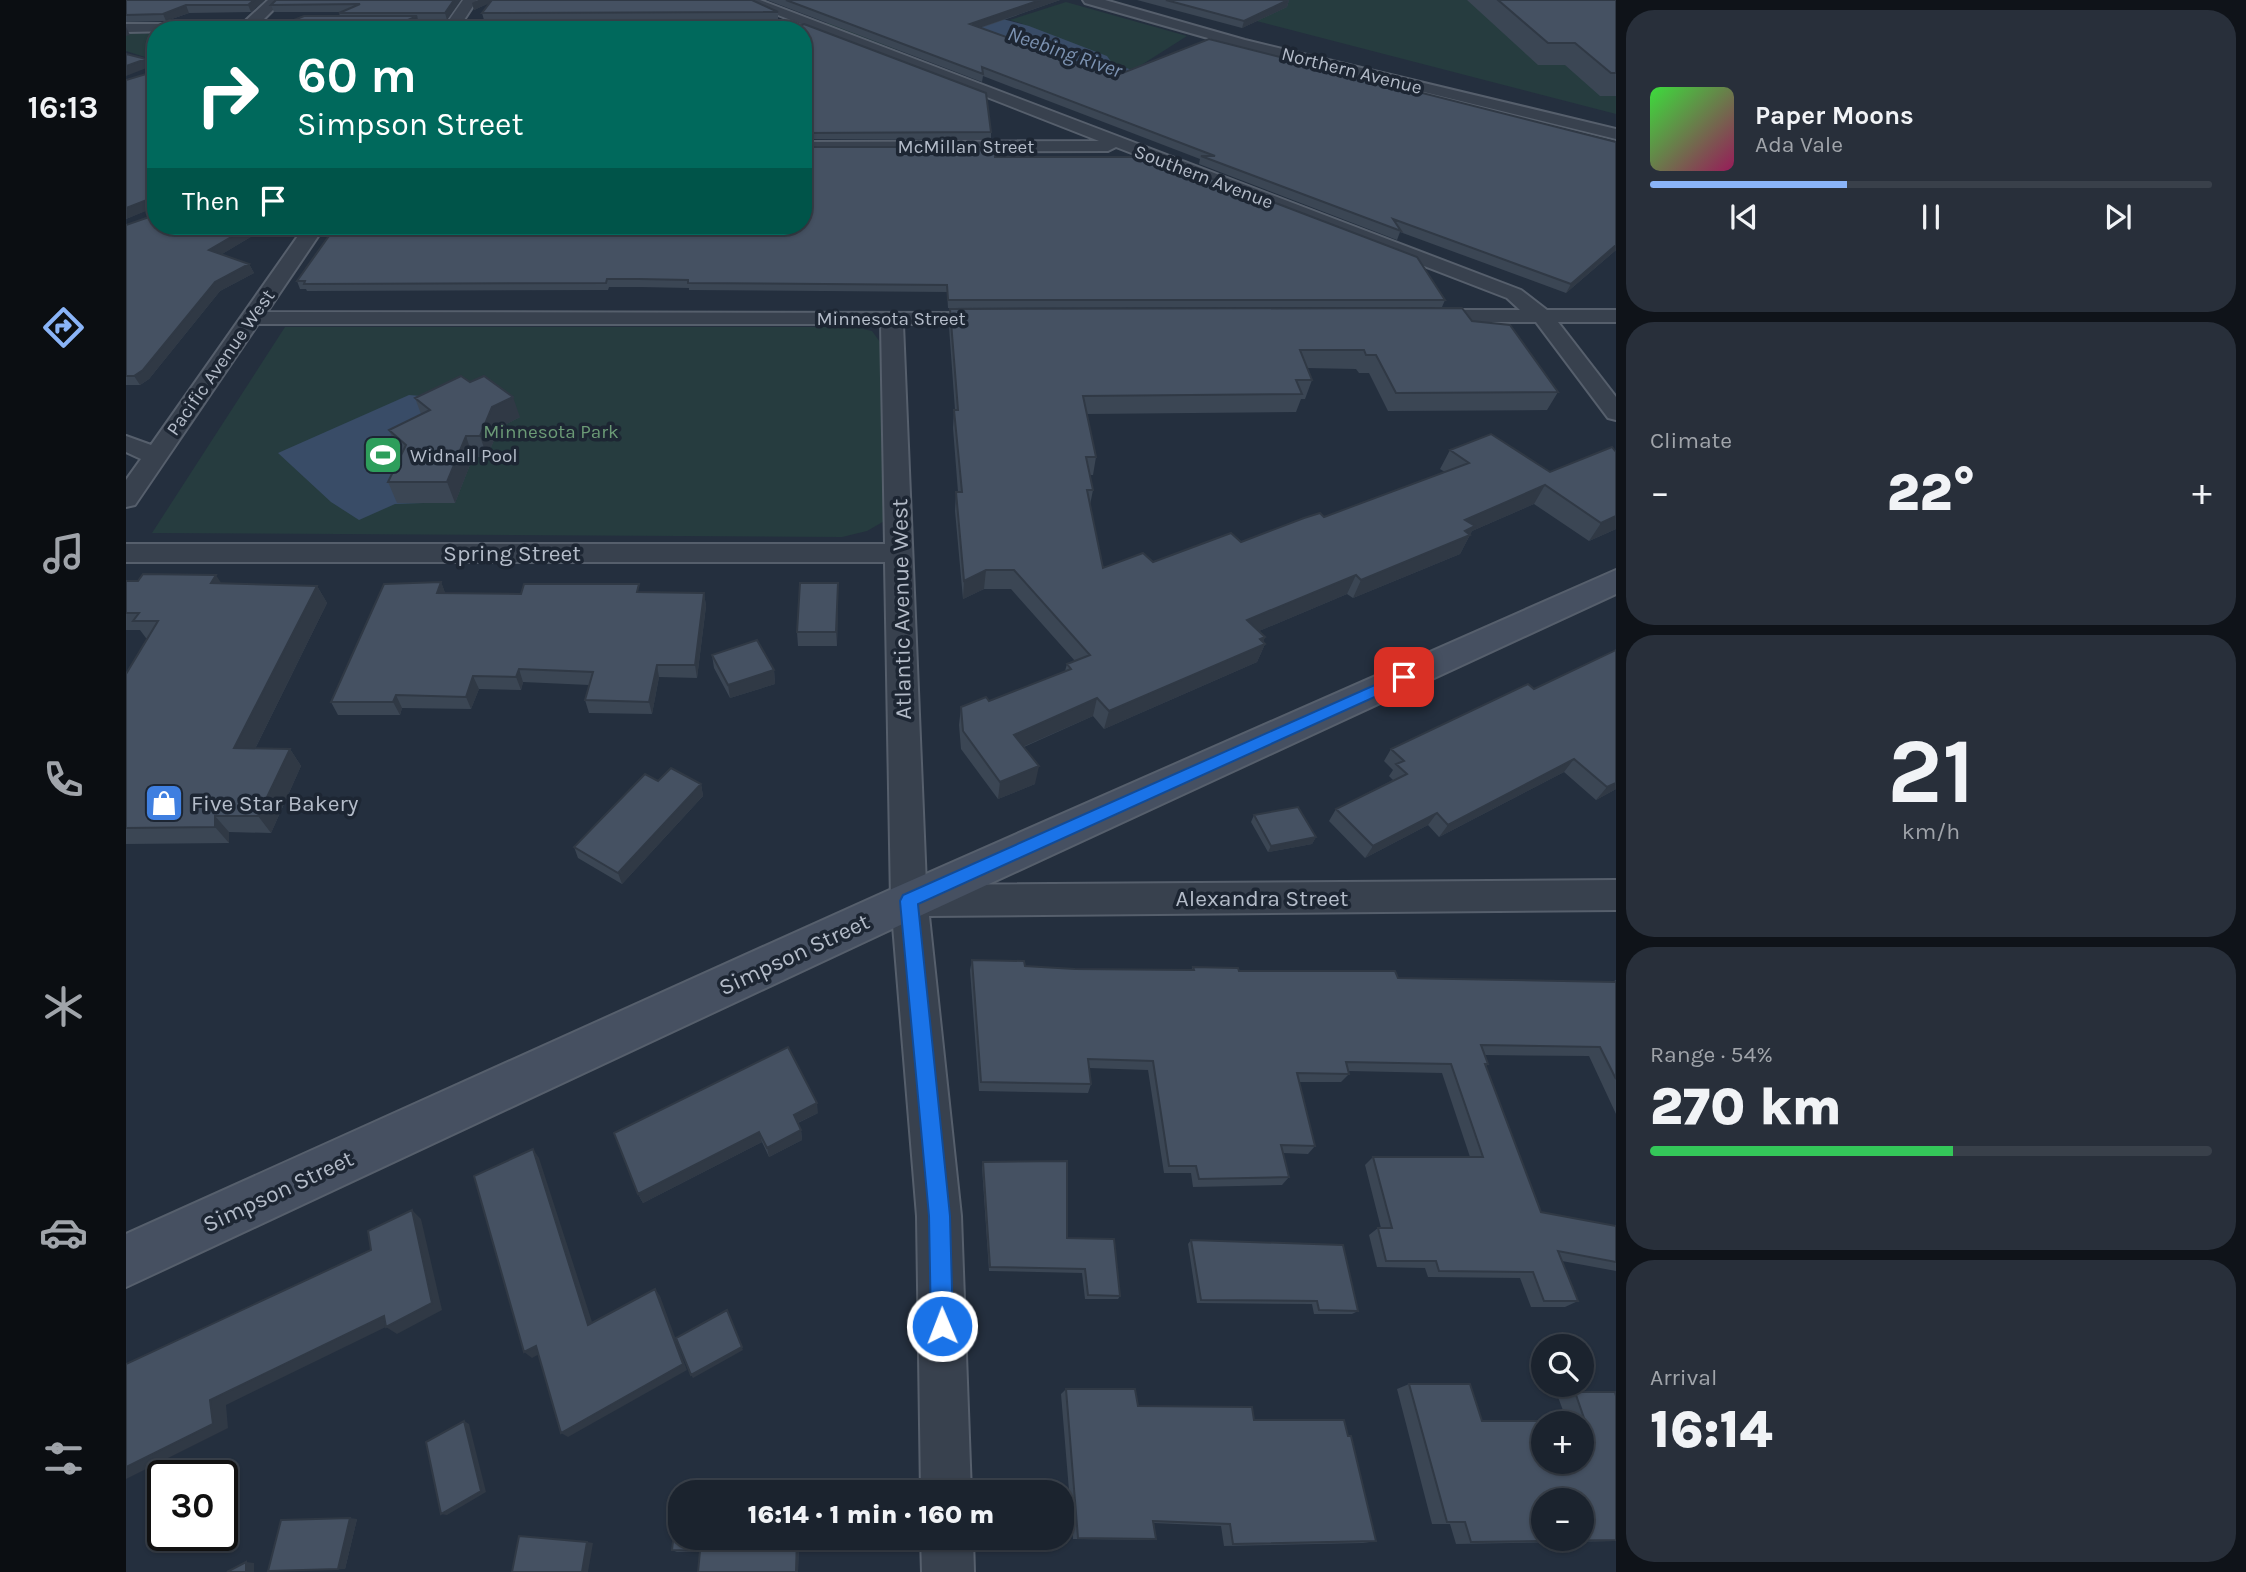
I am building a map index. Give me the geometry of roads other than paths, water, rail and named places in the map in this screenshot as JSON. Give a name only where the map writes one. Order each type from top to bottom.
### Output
[{"type":"main road","name":"Simpson Street","points":[[126,1261],[909,901],[1616,581]]},
{"type":"street","points":[[254,21],[276,0]]},
{"type":"street","points":[[456,21],[470,0]]},
{"type":"street","name":"Southern Avenue","points":[[747,0],[804,21]]},
{"type":"street","name":"Northern Avenue","points":[[1090,0],[1228,39],[1616,134]]},
{"type":"street","name":"Southern Avenue","points":[[812,24],[1514,294],[1542,316],[1616,413]]},
{"type":"street","points":[[812,26],[818,26]]},
{"type":"street","points":[[126,28],[147,28]]},
{"type":"street","name":"McMillan Street","points":[[812,146],[1128,146]]},
{"type":"street","name":"Pacific Avenue West","points":[[126,499],[309,235]]},
{"type":"street","points":[[1406,316],[1616,316]]},
{"type":"street","name":"Minnesota Street","points":[[251,318],[1015,318]]},
{"type":"street","name":"Atlantic Avenue West","points":[[891,318],[909,901],[939,1216],[946,1480]]},
{"type":"street","points":[[126,443],[156,456]]},
{"type":"street","points":[[126,473],[156,456]]},
{"type":"street","name":"Spring Street","points":[[126,553],[899,553]]},
{"type":"street","name":"Alexandra Street","points":[[909,901],[1616,895]]},
{"type":"street","points":[[947,1550],[948,1572]]},
{"type":"water","points":[[1031,28],[1058,43],[1162,81],[1128,79],[1067,62],[999,40],[987,29]]},
{"type":"water","name":"Widnall Pool","points":[[409,395],[434,397],[497,427],[471,457],[452,502],[395,504],[359,520],[331,502],[278,453]]},
{"type":"waterway","name":"Neebing River","points":[[918,0],[953,15],[1018,33],[1095,63]]},
{"type":"place","name":"Widnall Pool","points":[[383,455]]},
{"type":"place","name":"Five Star Bakery","points":[[164,803]]},
{"type":"park label","name":"Minnesota Park","points":[[551,431]]}]
